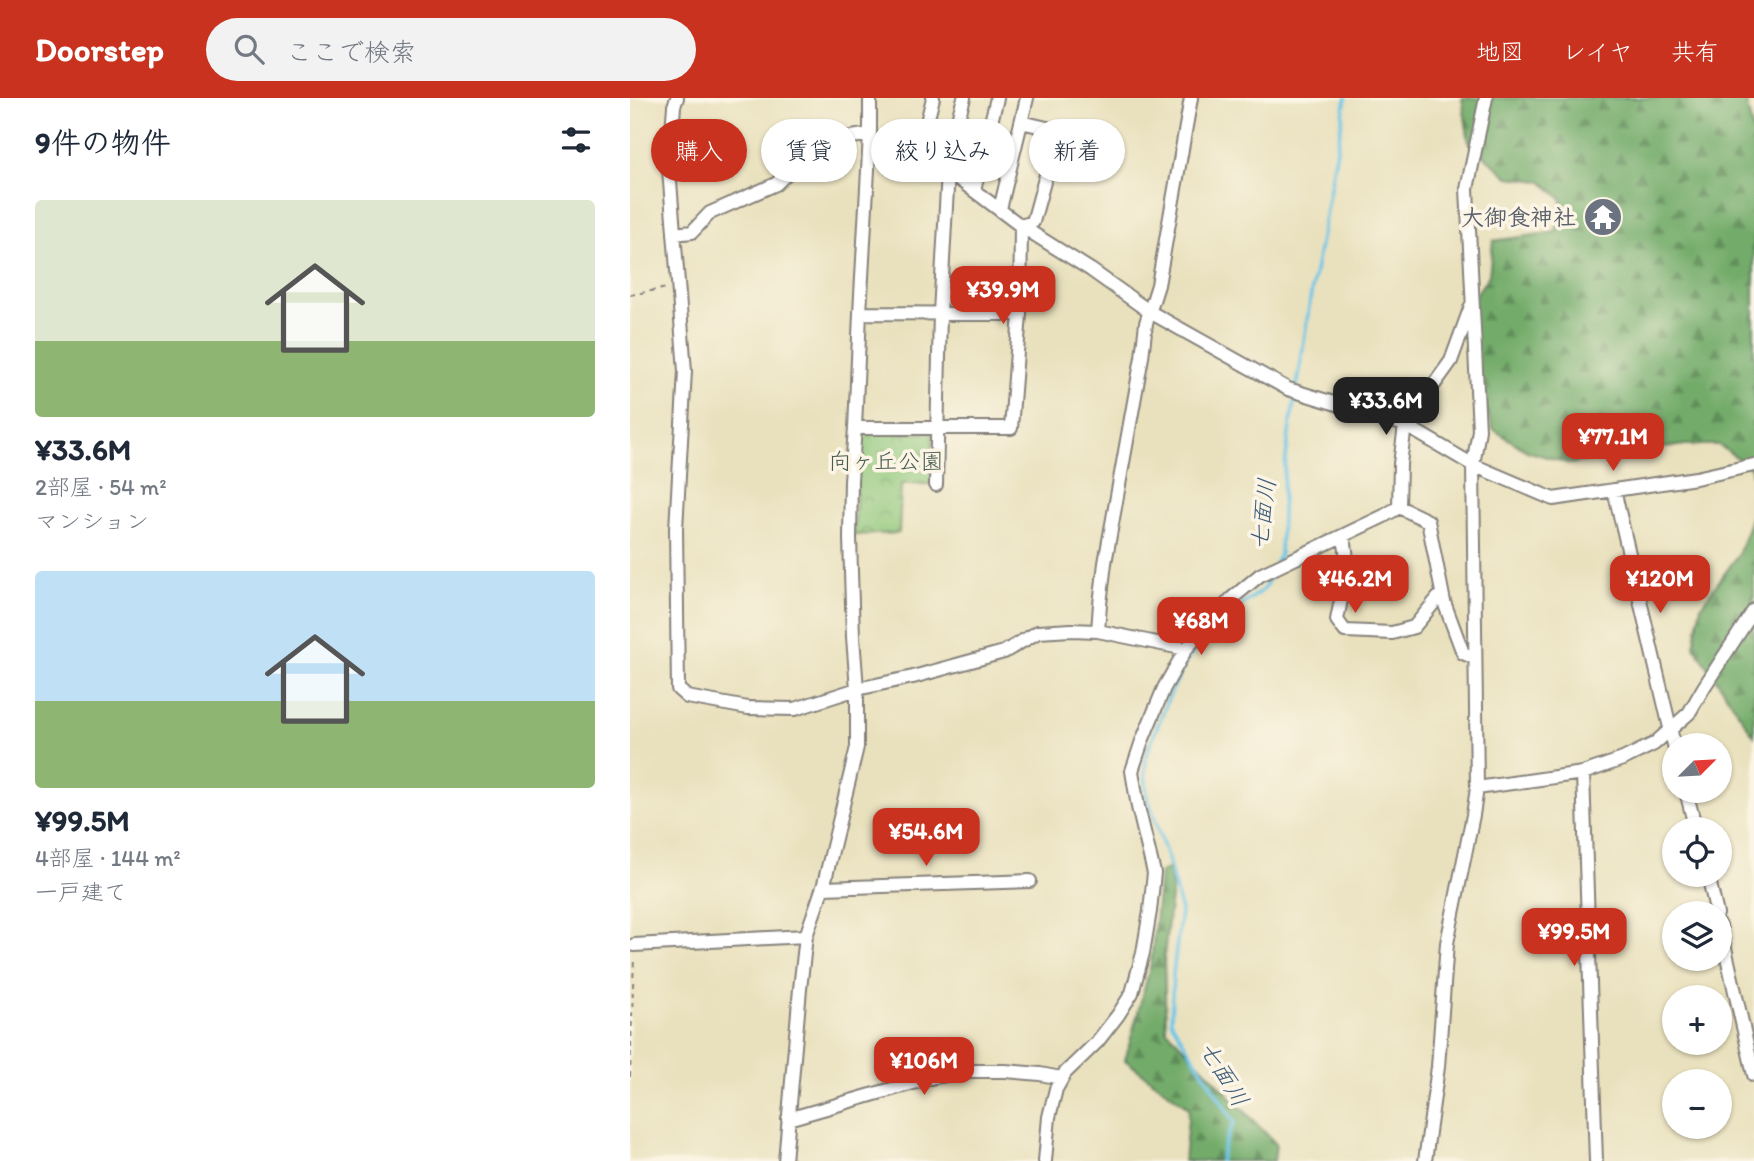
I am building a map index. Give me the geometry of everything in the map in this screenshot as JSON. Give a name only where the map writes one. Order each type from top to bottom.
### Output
[{"type":"street","points":[[677,98],[669,169],[685,371],[676,529],[678,689],[688,697],[747,708],[795,709],[858,689],[1004,652],[1038,632],[1098,631],[1186,649]]},
{"type":"street","points":[[785,1161],[806,936],[823,888],[857,747],[858,689],[853,637],[850,538],[851,480],[870,98]]},
{"type":"street","points":[[928,119],[933,98]]},
{"type":"street","points":[[959,119],[964,98]]},
{"type":"street","points":[[974,190],[997,98]]},
{"type":"street","points":[[1000,209],[1027,98]]},
{"type":"street","points":[[1098,631],[1105,564],[1146,323],[1158,285],[1191,98]]},
{"type":"street","points":[[1425,1161],[1438,1067],[1447,943],[1477,788],[1473,465],[1479,430],[1467,189],[1486,98]]},
{"type":"street","points":[[1021,122],[1029,124]]},
{"type":"street","points":[[674,234],[692,232],[710,213],[776,184],[805,156],[828,141],[870,134]]},
{"type":"street","points":[[936,485],[945,182]]},
{"type":"street","points":[[963,182],[1021,226],[1091,270],[1150,312],[1288,389],[1405,425],[1473,465],[1553,499],[1696,478],[1754,465]]},
{"type":"street","points":[[1021,226],[1033,222],[1044,182]]},
{"type":"street","points":[[855,428],[1011,428],[1020,314],[1021,226]]},
{"type":"street","points":[[1399,507],[1400,464],[1405,425],[1451,360],[1473,299]]},
{"type":"street","points":[[860,313],[1020,314]]},
{"type":"street","points":[[1614,490],[1671,733]]},
{"type":"street","points":[[1045,1161],[1049,1117],[1061,1078],[1097,1042],[1118,1015],[1132,993],[1143,953],[1154,873],[1132,771],[1164,688],[1186,649],[1231,599],[1283,563],[1399,507]]},
{"type":"street","points":[[1399,507],[1428,521],[1444,603],[1463,653],[1475,658]]},
{"type":"street","points":[[1342,536],[1346,543],[1346,570],[1337,620],[1345,631],[1392,634],[1414,627],[1442,593]]},
{"type":"street","points":[[1477,788],[1583,773],[1623,759],[1654,744],[1689,713],[1754,610]]},
{"type":"street","points":[[1583,773],[1596,1161]]},
{"type":"street","points":[[823,888],[1030,881]]},
{"type":"street","points":[[634,945],[806,936]]},
{"type":"street","points":[[1730,971],[1754,1075]]},
{"type":"street","points":[[788,1119],[934,1077],[970,1071],[1016,1072],[1061,1078]]},
{"type":"path","points":[[630,295],[678,285]]},
{"type":"path","points":[[630,1077],[634,945]]},
{"type":"green space","points":[[1462,98],[1745,98],[1754,136],[1754,491],[1751,468],[1719,445],[1685,445],[1570,464],[1527,451],[1493,429],[1474,373],[1473,299],[1489,275],[1493,241],[1556,232],[1562,199],[1541,181],[1508,177],[1469,142]]},
{"type":"green space","name":"向ヶ丘公園","points":[[860,433],[933,433],[932,484],[901,484],[899,533],[854,535]]},
{"type":"green space","points":[[1754,510],[1754,736],[1694,646],[1701,606],[1738,555]]},
{"type":"green space","points":[[1169,868],[1172,888],[1164,956],[1166,1029],[1276,1144],[1274,1161],[1184,1161],[1189,1108],[1125,1060],[1151,964],[1160,873]]},
{"type":"waterway","name":"七面川","points":[[1276,562],[1280,554],[1284,474],[1290,426],[1346,98]]},
{"type":"waterway","name":"七面川","points":[[1217,623],[1264,589],[1272,573]]},
{"type":"waterway","name":"七面川","points":[[1207,634],[1186,662],[1168,699],[1146,755],[1145,773],[1147,796],[1181,911],[1173,974],[1171,1021],[1234,1122],[1220,1161]]},
{"type":"place","name":"大御食神社","points":[[1603,217]]}]
